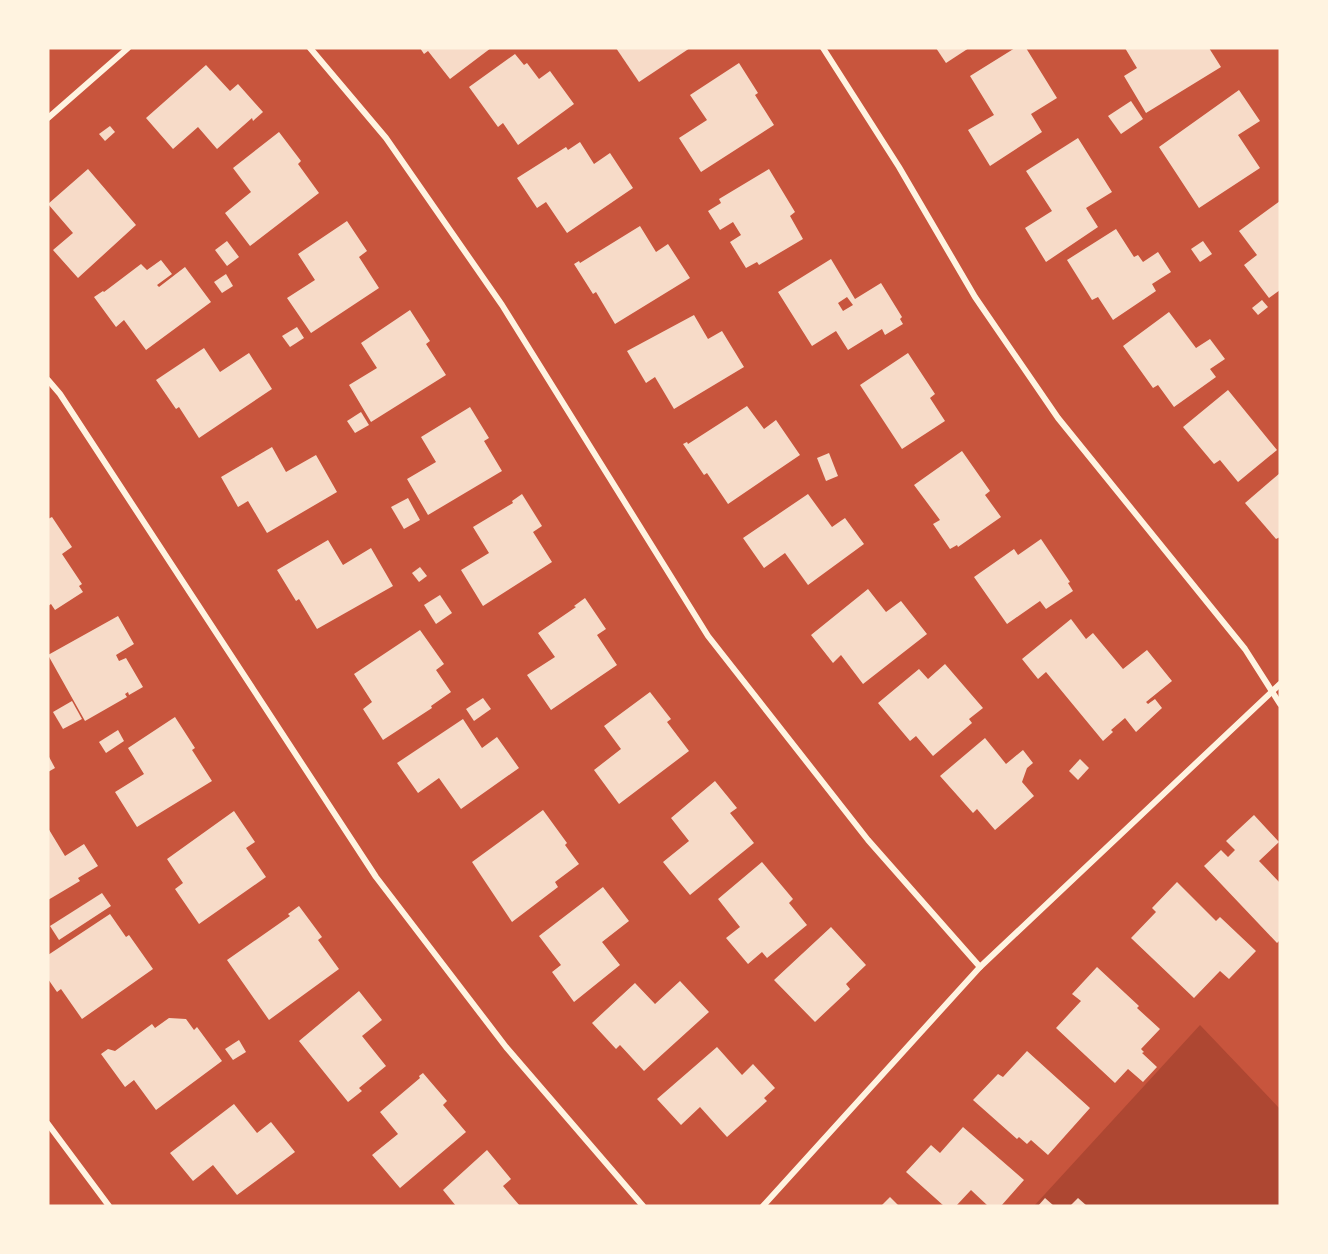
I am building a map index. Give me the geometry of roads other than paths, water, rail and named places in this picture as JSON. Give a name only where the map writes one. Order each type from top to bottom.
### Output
[{"type":"street","points":[[48,118],[128,48]]},
{"type":"street","points":[[310,48],[386,138],[502,305],[708,636],[868,840],[980,967]]},
{"type":"street","points":[[824,48],[899,167],[975,297],[1058,418],[1245,649],[1280,704]]},
{"type":"street","points":[[48,380],[60,394],[376,877],[506,1047],[643,1206]]},
{"type":"street","points":[[763,1206],[980,967],[1280,684]]},
{"type":"street","points":[[48,1124],[109,1206]]}]
